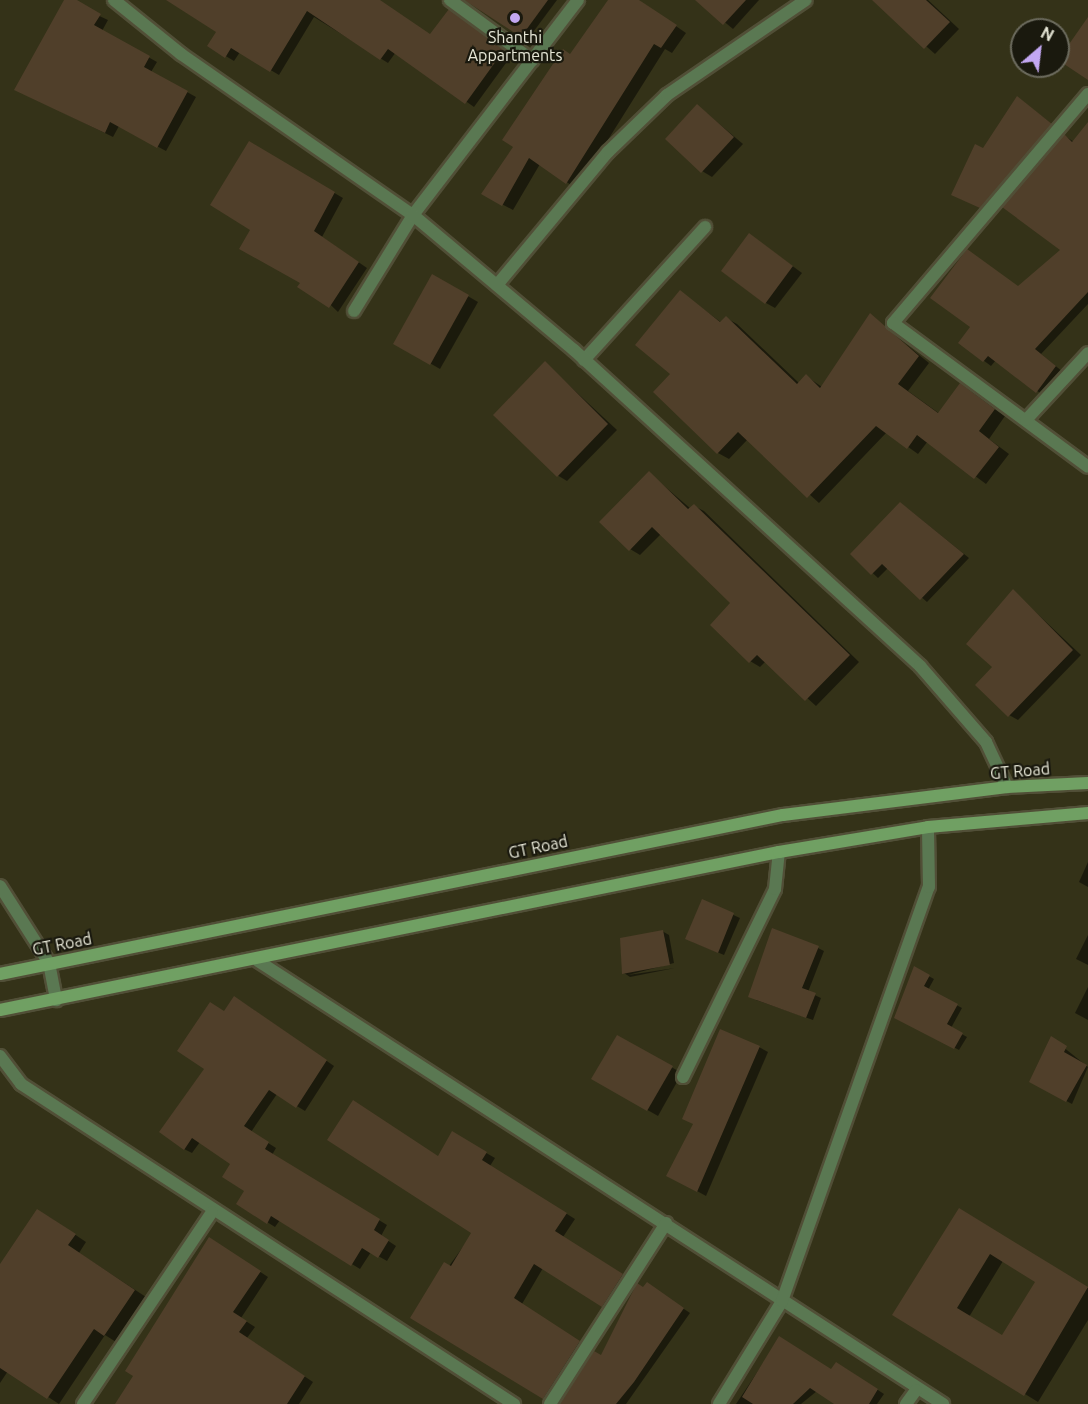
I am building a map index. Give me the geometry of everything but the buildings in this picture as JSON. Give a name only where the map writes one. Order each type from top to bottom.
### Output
[{"type":"main road","name":"GT Road","points":[[0,975],[49,963],[783,815],[1008,787],[1088,783]]},
{"type":"main road","points":[[0,1010],[258,961],[779,852],[928,827],[1088,813]]},
{"type":"street","points":[[114,0],[181,54],[413,215],[584,360],[920,666],[986,742],[1008,787]]},
{"type":"street","points":[[450,0],[532,60]]},
{"type":"street","points":[[354,311],[413,215],[578,0]]},
{"type":"street","points":[[496,285],[608,152],[667,95],[806,0]]},
{"type":"street","points":[[1088,94],[893,323],[1088,467]]},
{"type":"street","points":[[584,360],[705,227]]},
{"type":"street","points":[[1026,420],[1088,353]]},
{"type":"street","points":[[719,1404],[782,1302],[929,887],[928,827]]},
{"type":"street","points":[[683,1077],[775,889],[779,852]]},
{"type":"street","points":[[0,886],[49,963],[56,1000]]},
{"type":"street","points":[[258,961],[666,1223],[916,1390],[943,1404]]},
{"type":"street","points":[[0,1056],[21,1084],[212,1212],[514,1404]]},
{"type":"street","points":[[83,1404],[212,1212]]},
{"type":"street","points":[[550,1404],[666,1223]]},
{"type":"street","points":[[906,1404],[916,1390]]},
{"type":"place","name":"Shanthi Appartments","points":[[515,18]]}]
